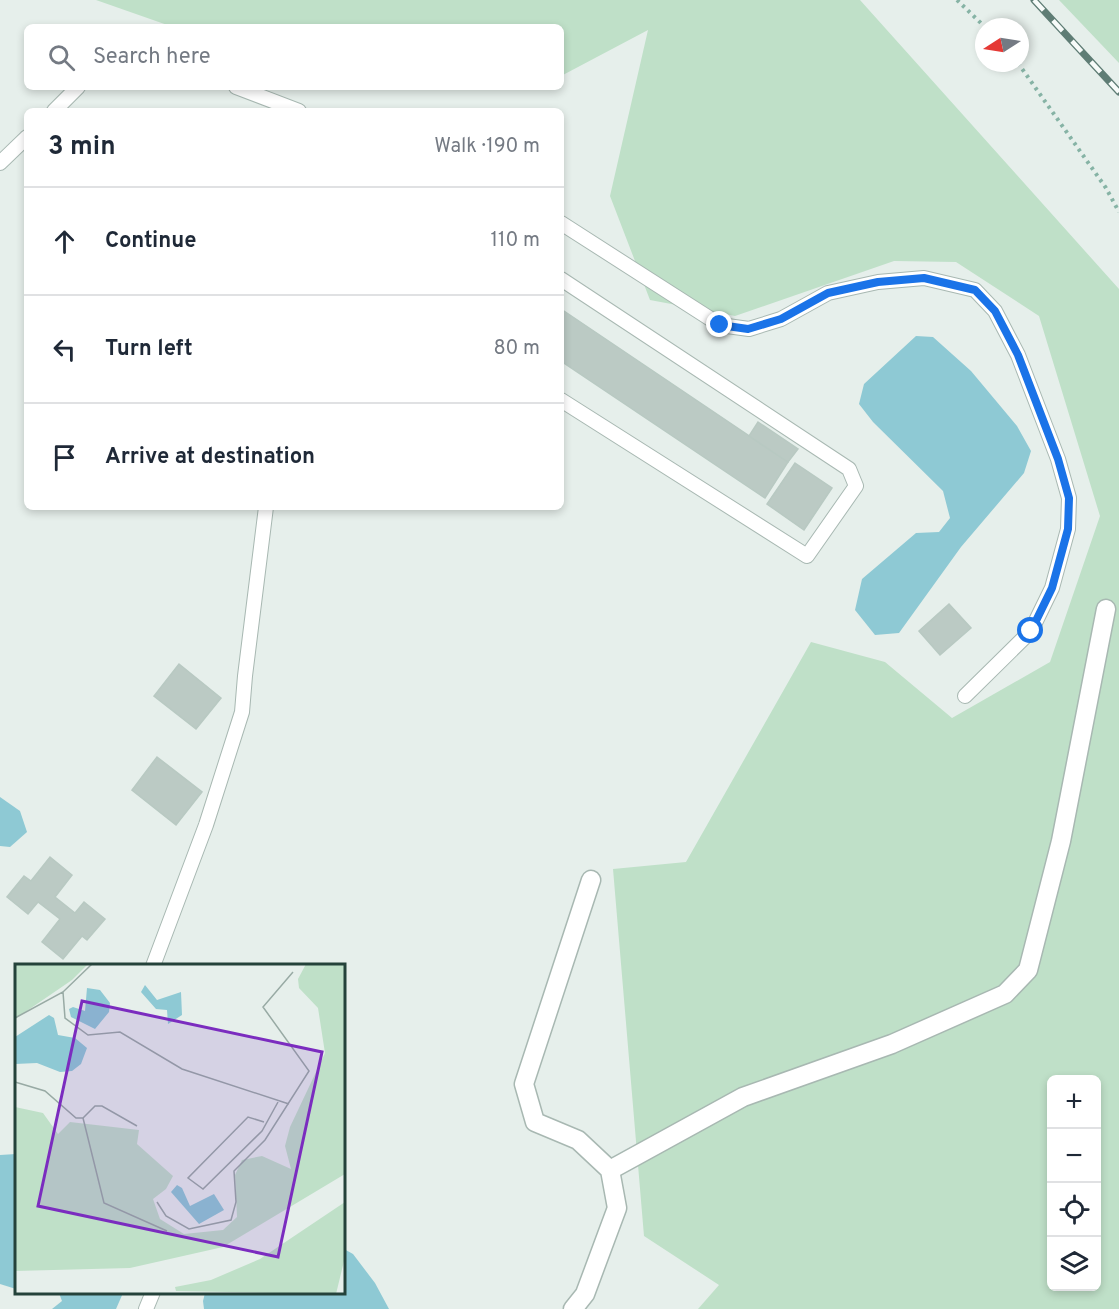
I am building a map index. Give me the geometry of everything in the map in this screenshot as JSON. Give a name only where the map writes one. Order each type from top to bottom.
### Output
[{"type":"street","points":[[610,1170],[743,1097],[892,1044],[1005,994],[1028,970],[1061,841],[1106,609]]},
{"type":"street","points":[[573,1309],[585,1294],[617,1208],[610,1170],[578,1140],[536,1122],[524,1084],[591,880]]},
{"type":"lane","points":[[57,108],[75,90]]},
{"type":"lane","points":[[244,90],[292,108]]},
{"type":"lane","points":[[0,163],[24,140]]},
{"type":"lane","points":[[564,225],[720,325],[748,329],[781,319],[828,293],[878,282],[924,278],[975,290],[995,311],[1018,355],[1058,459],[1069,498],[1068,529],[1052,588],[1031,631],[965,696]]},
{"type":"lane","points":[[564,281],[849,469],[856,486],[807,556],[564,402]]},
{"type":"lane","points":[[154,964],[206,825],[243,711],[244,676],[266,510]]},
{"type":"lane","points":[[146,1309],[153,1294]]},
{"type":"path","points":[[957,0],[976,18]]},
{"type":"path","points":[[1024,72],[1106,188],[1119,212]]},
{"type":"green space","points":[[96,0],[860,0],[1119,289],[1119,1309],[698,1309],[719,1285],[644,1236],[613,869],[686,862],[811,642],[885,662],[952,718],[1050,662],[1100,516],[1039,316],[956,262],[894,261],[735,316],[650,300],[610,196],[648,30],[564,74],[564,24],[164,24]]},
{"type":"green space","points":[[1059,0],[1119,0],[1119,63]]},
{"type":"water","points":[[916,336],[933,337],[971,371],[1017,426],[1031,451],[1024,473],[961,547],[899,633],[875,635],[855,610],[862,579],[916,533],[939,532],[950,518],[943,491],[873,422],[859,404],[864,384]]},
{"type":"water","points":[[0,797],[20,811],[27,832],[10,847],[0,846]]},
{"type":"water","points":[[15,1154],[15,1289],[0,1284],[0,1155]]},
{"type":"water","points":[[345,1250],[353,1254],[375,1283],[389,1309],[204,1309],[205,1294],[345,1294]]},
{"type":"water","points":[[59,1294],[123,1294],[116,1309],[52,1309],[62,1301]]},
{"type":"building","points":[[564,311],[788,462],[765,498],[564,363]]},
{"type":"building","points":[[758,422],[798,449],[788,462],[749,436]]},
{"type":"building","points":[[795,463],[832,488],[804,530],[767,504]]},
{"type":"building","points":[[949,604],[971,628],[940,655],[919,631]]},
{"type":"building","points":[[179,664],[221,698],[196,729],[154,696]]},
{"type":"building","points":[[157,757],[202,792],[176,825],[132,790]]},
{"type":"building","points":[[50,857],[72,875],[55,897],[75,913],[84,902],[105,919],[87,940],[82,936],[63,959],[42,942],[60,919],[38,902],[28,914],[7,897],[24,876],[31,881]]},
{"type":"railway","points":[[1034,0],[1119,92]]},
{"type":"route","points":[[720,325],[748,329],[781,319],[828,293],[878,282],[924,278],[975,290],[995,311],[1018,355],[1058,459],[1069,498],[1068,529],[1052,588],[1031,631]]}]
